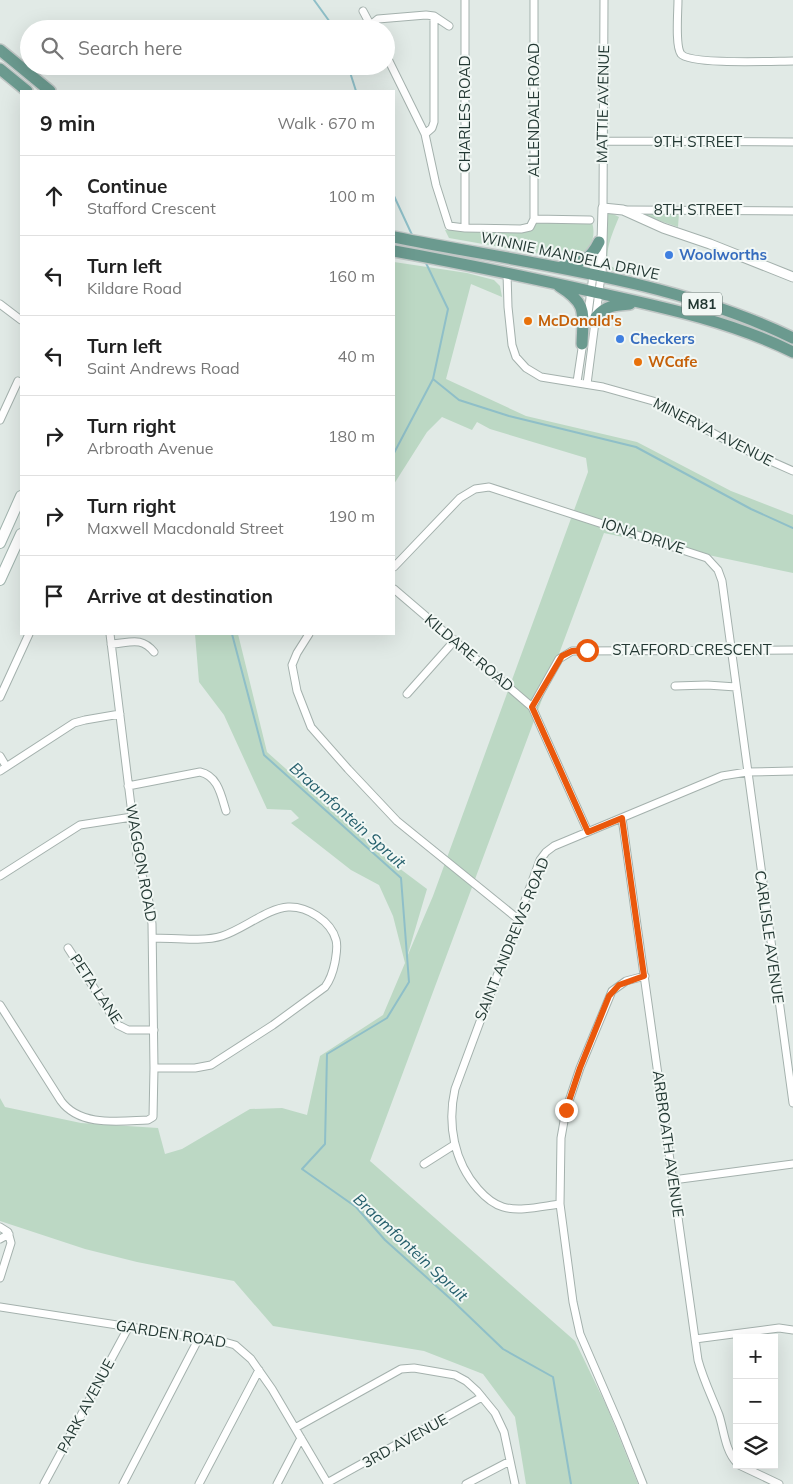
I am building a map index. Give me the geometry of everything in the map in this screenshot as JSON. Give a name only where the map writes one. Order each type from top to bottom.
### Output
[{"type":"main road","points":[[0,50],[20,66]]},
{"type":"main road","points":[[0,69],[26,90]]},
{"type":"main road","points":[[30,75],[49,90]]},
{"type":"main road","name":"WINNIE MANDELA DRIVE","points":[[395,236],[597,275],[668,292],[750,320],[793,338]]},
{"type":"main road","points":[[554,268],[586,260],[594,252],[599,242]]},
{"type":"main road","name":"WINNIE MANDELA DRIVE","points":[[395,251],[553,282],[672,309],[729,326],[793,352]]},
{"type":"main road","points":[[553,282],[574,296],[581,305],[583,314],[582,344]]},
{"type":"main road","points":[[596,317],[601,311],[611,305],[634,303],[672,309]]},
{"type":"main road","points":[[0,543],[20,498]]},
{"type":"main road","points":[[0,580],[20,536]]},
{"type":"street","name":"CHARLES ROAD","points":[[465,0],[465,228]]},
{"type":"street","name":"ALLENDALE ROAD","points":[[534,0],[534,219]]},
{"type":"street","name":"MATTIE AVENUE","points":[[597,275],[603,208],[604,0]]},
{"type":"street","points":[[678,0],[678,45],[680,53],[685,57],[703,61],[793,61]]},
{"type":"street","points":[[363,11],[368,20]]},
{"type":"street","points":[[377,20],[426,15],[434,16],[449,26]]},
{"type":"street","points":[[425,134],[432,128],[434,122],[434,16]]},
{"type":"street","points":[[395,73],[425,134],[436,186],[446,221],[451,227],[521,230],[530,227],[534,219],[590,220]]},
{"type":"street","name":"9TH STREET","points":[[603,141],[793,142]]},
{"type":"street","name":"MATTIE AVENUE","points":[[587,384],[596,317],[599,242],[603,208]]},
{"type":"street","name":"8TH STREET","points":[[603,208],[623,210],[793,210]]},
{"type":"street","points":[[623,210],[663,228],[710,244],[793,277]]},
{"type":"street","name":"MINERVA AVENUE","points":[[507,273],[512,345],[520,363],[534,374],[587,384],[653,401],[740,447],[793,472]]},
{"type":"street","name":"MATTIE AVENUE","points":[[576,382],[582,344],[596,292]]},
{"type":"street","points":[[0,304],[20,319]]},
{"type":"street","points":[[0,420],[18,381]]},
{"type":"street","name":"IONA DRIVE","points":[[395,566],[460,498],[475,490],[489,487],[496,487],[709,559],[718,570],[722,581],[747,772]]},
{"type":"street","name":"KILDARE ROAD","points":[[395,590],[532,707],[588,832]]},
{"type":"street","points":[[0,698],[29,635]]},
{"type":"street","name":"WAGGON ROAD","points":[[0,1005],[61,1101],[70,1110],[76,1114],[97,1120],[148,1120],[154,1114],[153,938],[149,902],[137,854],[110,635]]},
{"type":"street","points":[[308,635],[297,653],[292,666],[297,691],[311,727],[397,821],[518,919]]},
{"type":"street","points":[[407,694],[455,640]]},
{"type":"street","points":[[111,644],[141,642],[148,645],[154,652]]},
{"type":"street","name":"STAFFORD CRESCENT","points":[[532,707],[559,660],[572,651],[793,650]]},
{"type":"street","points":[[675,686],[736,686]]},
{"type":"street","points":[[0,756],[3,769],[79,721],[120,714]]},
{"type":"street","name":"SAINT ANDREWS ROAD","points":[[560,1204],[515,1209],[493,1203],[483,1195],[465,1171],[454,1145],[451,1110],[455,1089],[543,855],[554,846],[722,776],[747,772],[793,771]]},
{"type":"street","points":[[128,786],[200,772],[207,773],[217,784],[226,810]]},
{"type":"street","name":"CARLISLE AVENUE","points":[[747,772],[793,1103]]},
{"type":"street","points":[[0,876],[80,825],[132,817]]},
{"type":"street","name":"ARBROATH AVENUE","points":[[622,818],[698,1360],[733,1457]]},
{"type":"street","points":[[153,938],[221,937],[285,907],[306,911],[322,920],[334,936],[337,948],[333,970],[325,987],[273,1025],[211,1064],[195,1068],[154,1068]]},
{"type":"street","name":"PETA LANE","points":[[68,948],[118,1025],[128,1030],[154,1030]]},
{"type":"street","points":[[643,1484],[580,1334],[573,1302],[560,1204],[561,1138],[566,1110],[580,1068],[612,991],[626,981],[644,976]]},
{"type":"street","points":[[424,1164],[454,1145]]},
{"type":"street","points":[[673,1180],[793,1164]]},
{"type":"street","points":[[0,1227],[9,1234],[11,1246],[0,1278]]},
{"type":"street","points":[[0,1239],[9,1234]]},
{"type":"street","name":"GARDEN ROAD","points":[[0,1307],[221,1341],[236,1345],[259,1370],[272,1389],[328,1484]]},
{"type":"street","name":"PARK AVENUE","points":[[44,1484],[128,1328]]},
{"type":"street","points":[[696,1339],[779,1328],[793,1330]]},
{"type":"street","points":[[123,1484],[200,1338]]},
{"type":"street","points":[[295,1428],[396,1371],[405,1368],[458,1376],[471,1385],[482,1397],[500,1423],[504,1432],[515,1484]]},
{"type":"street","points":[[199,1484],[259,1370]]},
{"type":"street","name":"3RD AVENUE","points":[[328,1484],[482,1397]]},
{"type":"street","points":[[277,1484],[300,1438]]},
{"type":"street","points":[[466,1484],[510,1461]]},
{"type":"street","points":[[748,1469],[779,1484]]},
{"type":"green space","points":[[634,212],[679,213],[678,227]]},
{"type":"green space","points":[[611,213],[619,217],[607,256],[607,215]]},
{"type":"green space","points":[[538,220],[592,222],[593,239],[588,248],[575,260],[449,238],[445,230],[516,232],[530,229]]},
{"type":"green space","points":[[607,256],[608,262],[617,270],[641,276],[611,270],[607,265]]},
{"type":"green space","points":[[395,262],[467,273],[494,280],[500,286],[502,297],[471,284],[446,379],[526,416],[637,442],[731,491],[793,515],[793,573],[604,533],[370,1161],[575,1341],[607,1407],[638,1484],[526,1484],[515,1417],[483,1374],[424,1351],[273,1326],[234,1281],[137,1262],[85,1249],[0,1221],[0,1098],[5,1107],[81,1123],[158,1128],[165,1154],[182,1149],[250,1109],[282,1108],[307,1115],[320,1056],[383,1015],[405,963],[393,916],[379,885],[351,870],[291,823],[299,818],[291,810],[267,809],[224,715],[199,682],[195,635],[238,635],[267,752],[387,859],[427,889],[407,957],[433,896],[588,472],[586,458],[490,429],[477,422],[472,430],[442,417],[427,432],[395,482]]},
{"type":"waterway","name":"Braamfontein Spruit","points":[[314,0],[328,20]]},
{"type":"waterway","name":"Braamfontein Spruit","points":[[351,75],[356,90]]},
{"type":"waterway","name":"Braamfontein Spruit","points":[[395,198],[413,237]]},
{"type":"waterway","name":"Braamfontein Spruit","points":[[395,451],[433,379],[448,309],[425,261]]},
{"type":"waterway","points":[[433,379],[459,400],[509,416],[636,447],[751,509],[793,528]]},
{"type":"waterway","name":"Braamfontein Spruit","points":[[232,635],[264,755],[401,878],[409,982],[387,1018],[327,1054],[325,1144],[302,1169],[356,1207],[385,1240],[503,1349],[553,1377],[571,1484]]},
{"type":"place","name":"Woolworths","points":[[669,255]]},
{"type":"place","name":"McDonald's","points":[[528,321]]},
{"type":"place","name":"Checkers","points":[[620,339]]},
{"type":"place","name":"WCafe","points":[[638,362]]},
{"type":"route","points":[[566,1110],[580,1068],[609,996],[615,988],[626,981],[644,976],[622,818],[588,832],[532,707],[562,656],[572,651],[587,650]]}]
